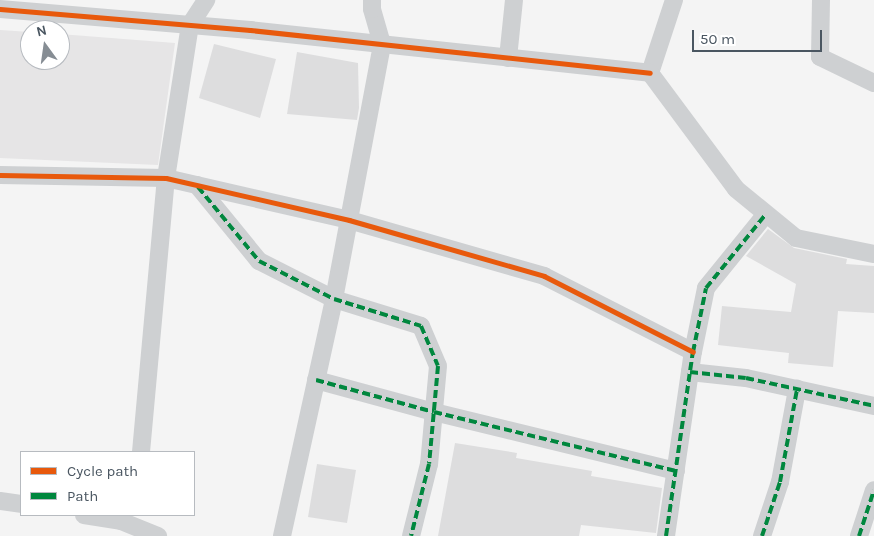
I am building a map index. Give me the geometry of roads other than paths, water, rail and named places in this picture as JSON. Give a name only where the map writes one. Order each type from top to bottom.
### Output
[{"type":"street","points":[[141,451],[166,178],[190,25],[206,0]]},
{"type":"street","points":[[282,536],[334,299],[382,44],[372,9],[372,0]]},
{"type":"street","points":[[508,58],[514,0]]},
{"type":"street","points":[[650,73],[674,0]]},
{"type":"street","points":[[821,0],[820,57],[874,83]]},
{"type":"street","points":[[0,9],[190,25],[650,73],[736,189],[766,214],[796,238],[874,254]]},
{"type":"street","points":[[0,175],[166,178],[349,220],[544,276],[693,352]]},
{"type":"street","points":[[197,185],[259,261],[334,299],[421,326],[438,366],[429,464],[412,536]]},
{"type":"street","points":[[666,536],[693,352],[706,288],[766,214]]},
{"type":"street","points":[[690,372],[746,378],[874,406]]},
{"type":"street","points":[[316,380],[434,412],[676,471]]},
{"type":"street","points":[[762,536],[780,482],[797,389]]},
{"type":"street","points":[[859,536],[874,490]]},
{"type":"street","points":[[0,501],[20,504]]},
{"type":"street","points":[[97,516],[122,518],[149,534]]}]
